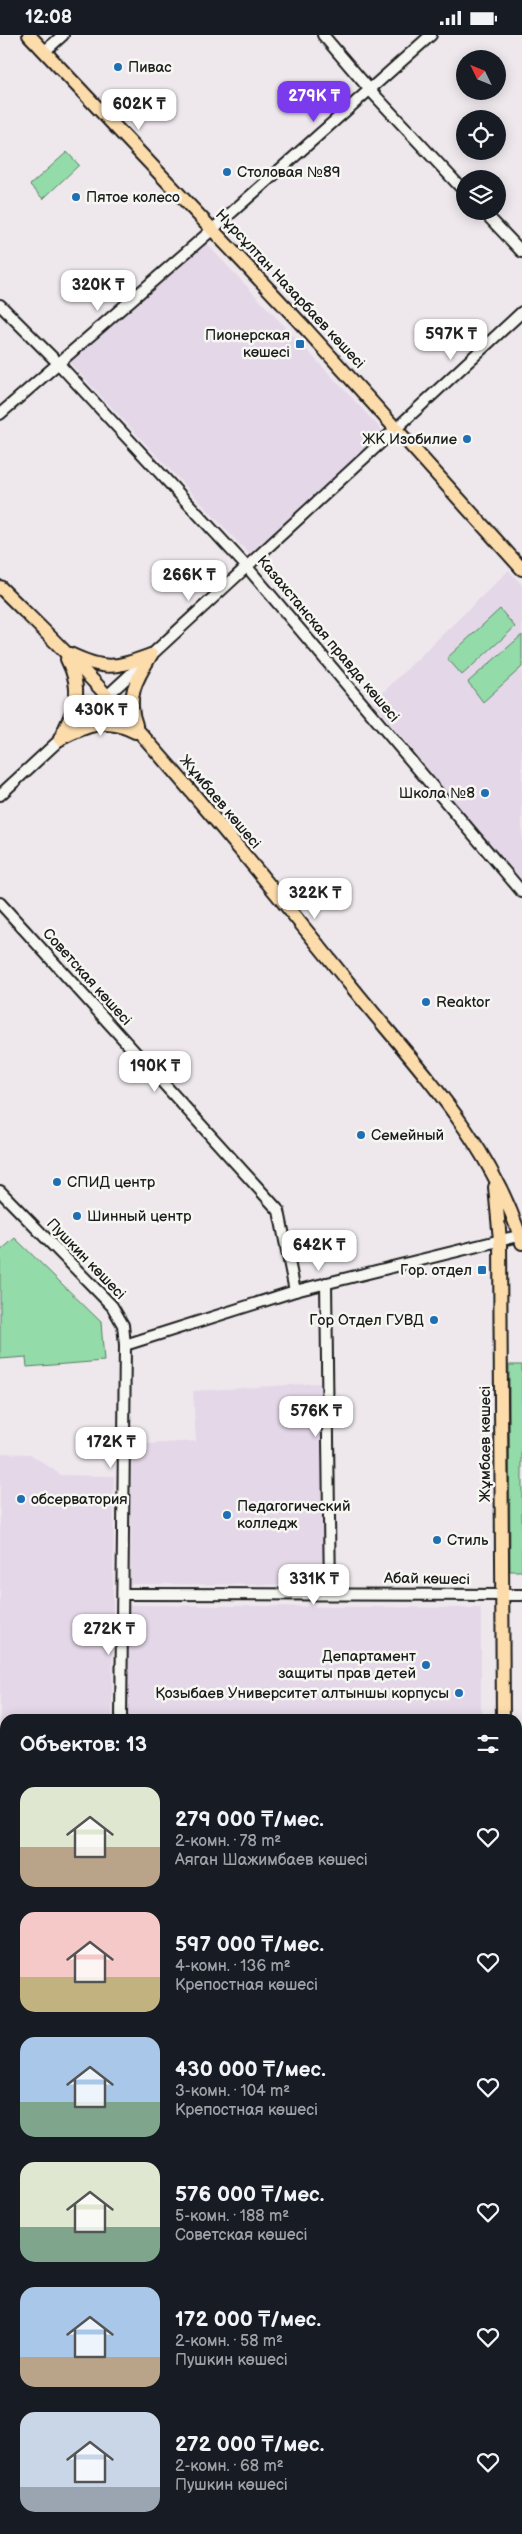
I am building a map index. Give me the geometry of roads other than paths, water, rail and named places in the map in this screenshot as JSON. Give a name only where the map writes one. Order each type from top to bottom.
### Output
[{"type":"main road","name":"Нұрсұлтан Назарбаев көшесі","points":[[29,35],[213,229],[396,428],[522,569]]},
{"type":"main road","name":"Жұмбаев көшесі","points":[[0,587],[107,695],[272,889],[441,1095],[492,1170],[521,1238]]},
{"type":"main road","points":[[63,651],[89,663],[106,667],[128,663],[151,655]]},
{"type":"main road","points":[[60,739],[74,709],[77,691],[72,668],[63,651]]},
{"type":"main road","points":[[142,736],[132,715],[130,700],[136,682],[151,655]]},
{"type":"main road","points":[[60,739],[83,727],[105,723],[124,727],[142,736]]},
{"type":"main road","name":"Жұмбаев көшесі","points":[[492,1170],[498,1198],[500,1240],[503,1714]]},
{"type":"main road","points":[[522,2134],[522,2272]]},
{"type":"street","points":[[45,51],[63,35]]},
{"type":"street","points":[[323,35],[370,91],[456,182]]},
{"type":"street","points":[[0,414],[432,35]]},
{"type":"street","points":[[491,220],[522,253]]},
{"type":"street","name":"Казахстанская правда көшесі","points":[[0,305],[57,363],[247,567],[522,892]]},
{"type":"street","points":[[0,795],[522,312]]},
{"type":"street","name":"Советская көшесі","points":[[0,903],[279,1211],[295,1291]]},
{"type":"street","name":"Пушкин көшесі","points":[[0,1191],[112,1306],[123,1325],[125,1345],[121,1714]]},
{"type":"street","points":[[125,1345],[295,1291],[500,1240],[521,1238]]},
{"type":"street","points":[[326,1283],[330,1593]]},
{"type":"street","name":"Абай көшесі","points":[[123,1593],[522,1595]]},
{"type":"place","name":"Пивас","points":[[118,67]]},
{"type":"place","name":"Столовая №89","points":[[227,172]]},
{"type":"place","name":"Пятое колесо","points":[[76,197]]},
{"type":"place","name":"Пионерская көшесі","points":[[300,344]]},
{"type":"place","name":"ЖК Изобилие","points":[[467,439]]},
{"type":"place","name":"Школа №8","points":[[485,793]]},
{"type":"place","name":"Reaktor","points":[[426,1002]]},
{"type":"place","name":"Семейный","points":[[361,1135]]},
{"type":"place","name":"СПИД центр","points":[[57,1182]]},
{"type":"place","name":"Шинный центр","points":[[77,1216]]},
{"type":"place","name":"Гор. отдел","points":[[482,1270]]},
{"type":"place","name":"Гор Отдел ГУВД","points":[[434,1320]]},
{"type":"place","name":"обсерватория","points":[[21,1499]]},
{"type":"place","name":"Педагогический колледж","points":[[227,1515]]},
{"type":"place","name":"Стиль","points":[[437,1540]]},
{"type":"place","name":"Департамент защиты прав детей","points":[[426,1665]]},
{"type":"place","name":"Қозыбаев Университет алтыншы корпусы","points":[[459,1693]]}]
